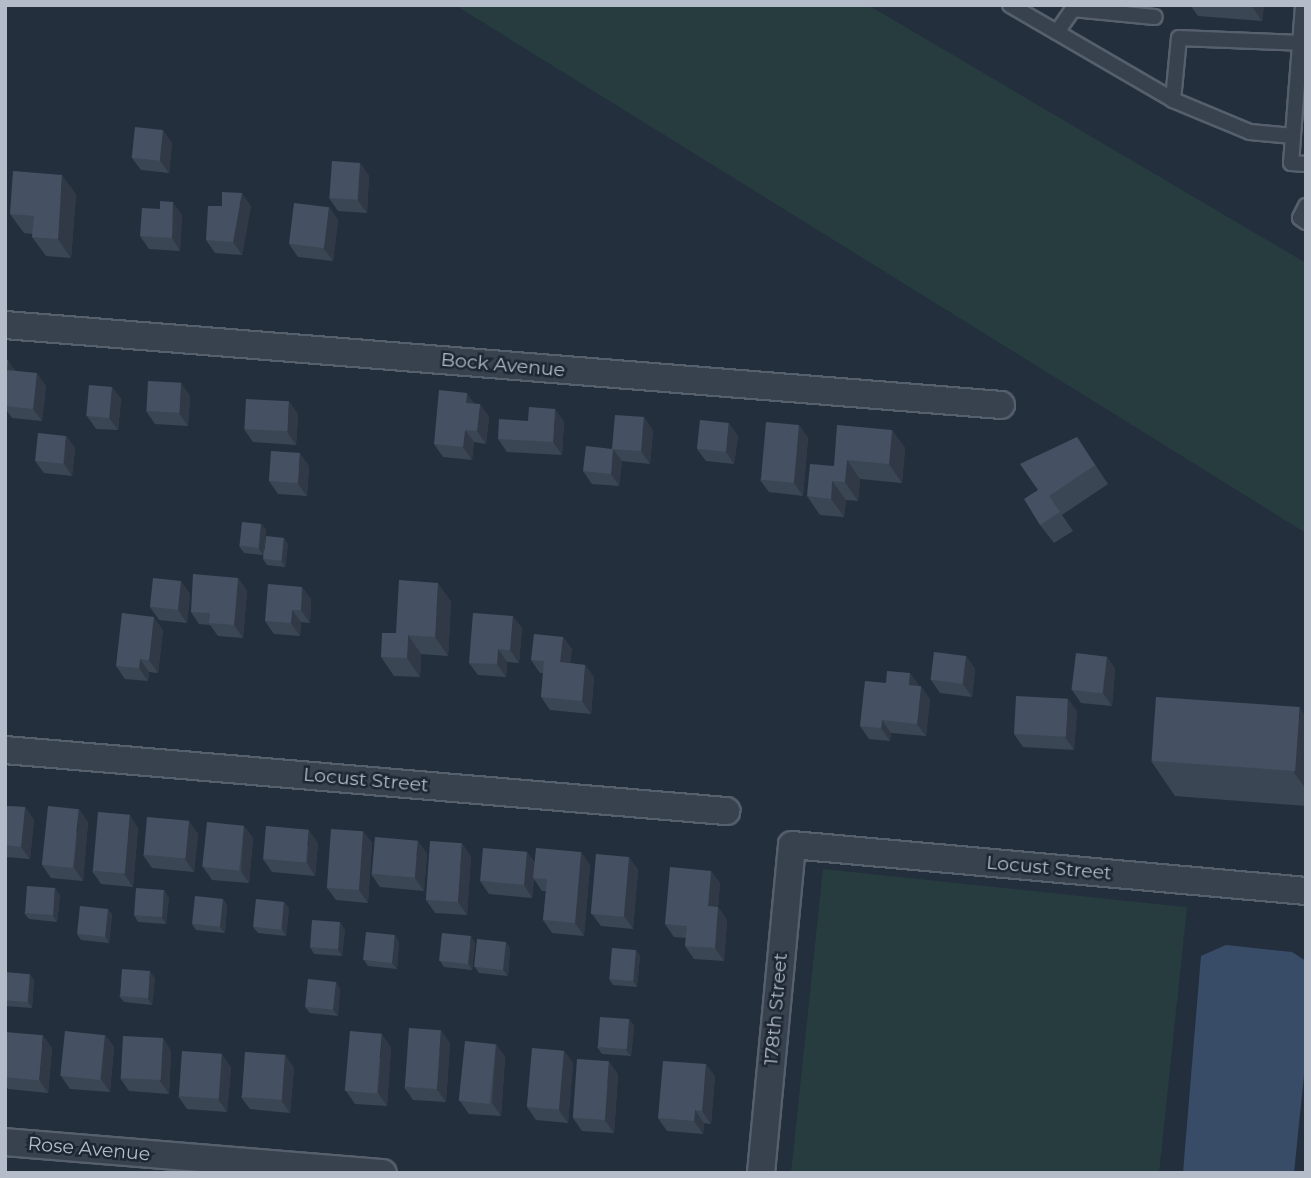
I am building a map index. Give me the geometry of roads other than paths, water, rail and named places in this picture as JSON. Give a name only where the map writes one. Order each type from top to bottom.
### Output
[{"type":"street","name":"Bock Avenue","points":[[5,325],[1001,405]]},
{"type":"street","name":"Locust Street","points":[[5,750],[726,811]]},
{"type":"street","name":"Locust Street","points":[[792,845],[1306,891]]},
{"type":"street","name":"178th Street","points":[[761,1173],[792,845]]},
{"type":"street","name":"Rose Avenue","points":[[5,1142],[383,1173]]},
{"type":"lane","points":[[1010,5],[1173,100],[1250,132],[1293,136]]},
{"type":"lane","points":[[1303,5],[1300,106],[1293,136],[1291,163],[1306,164]]},
{"type":"lane","points":[[1057,32],[1073,9],[1155,17]]},
{"type":"lane","points":[[1173,100],[1179,38],[1303,43]]},
{"type":"lane","points":[[1306,206],[1300,218],[1306,222]]},
{"type":"water","points":[[1226,945],[1292,952],[1306,961],[1306,1055],[1294,1173],[1183,1173],[1201,956]]}]
